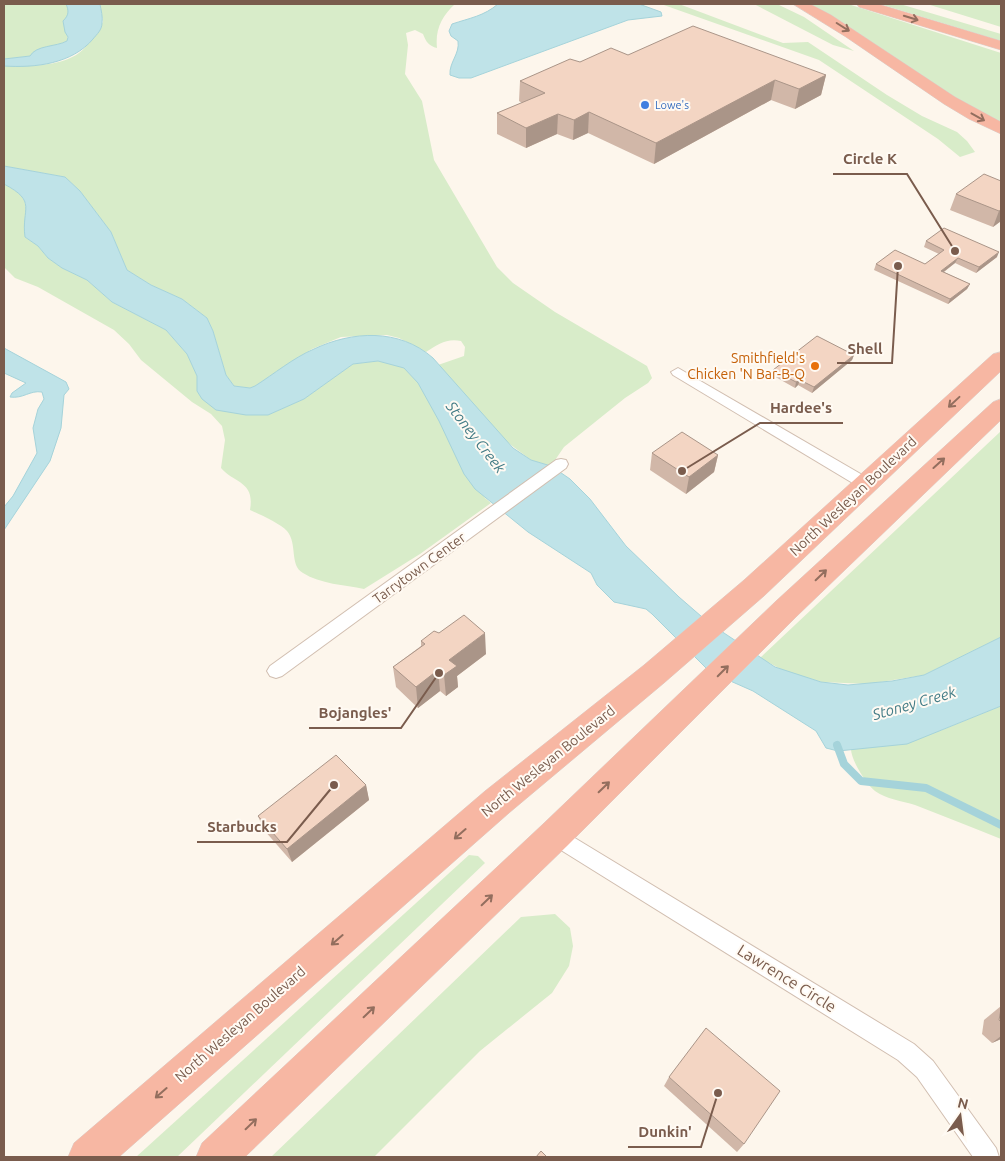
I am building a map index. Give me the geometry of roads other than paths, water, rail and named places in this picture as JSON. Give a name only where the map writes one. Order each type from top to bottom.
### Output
[{"type":"highway","points":[[800,4],[846,28],[965,109],[1001,129]]},
{"type":"highway","points":[[864,4],[1001,46]]},
{"type":"highway","name":"North Wesleyan Boulevard","points":[[88,1157],[497,802],[654,674],[754,588],[866,484],[997,367]]},
{"type":"highway","points":[[216,1157],[555,835],[786,608],[1001,407]]},
{"type":"street","points":[[678,372],[866,484]]},
{"type":"street","name":"Tarrytown Center","points":[[276,671],[561,464]]},
{"type":"street","name":"Lawrence Circle","points":[[555,835],[906,1052],[924,1069],[987,1157]]},
{"type":"water","points":[[66,4],[100,4],[102,25],[93,39],[75,54],[52,63],[4,66],[4,59],[30,56],[41,48],[67,41],[68,37],[63,21],[68,13]]},
{"type":"water","points":[[498,4],[639,4],[661,12],[662,16],[628,20],[471,78],[459,78],[450,75],[458,46],[458,41],[451,36],[449,31],[452,24],[482,14]]},
{"type":"water","name":"Stoney Creek","points":[[4,166],[65,177],[80,191],[111,232],[127,270],[151,285],[182,299],[207,318],[213,331],[226,375],[234,386],[250,388],[255,386],[306,353],[344,339],[359,336],[375,336],[405,341],[420,348],[433,358],[513,448],[531,460],[551,466],[570,479],[590,499],[626,546],[679,597],[709,623],[775,667],[821,682],[848,685],[892,681],[924,675],[1001,637],[1001,706],[907,744],[838,751],[826,748],[816,731],[753,691],[710,672],[646,609],[614,602],[597,585],[591,573],[528,532],[475,489],[464,474],[439,421],[418,383],[404,368],[378,361],[353,364],[304,399],[268,415],[246,415],[216,410],[202,399],[197,391],[197,376],[187,354],[166,330],[112,302],[87,280],[62,268],[48,258],[38,246],[25,237],[25,201],[15,190],[4,184]]},
{"type":"water","points":[[4,348],[66,382],[69,389],[64,395],[61,428],[50,461],[4,530],[4,507],[13,496],[37,453],[33,428],[38,409],[44,399],[42,392],[10,397],[12,393],[26,383],[4,373]]},
{"type":"waterway","points":[[837,745],[844,764],[861,781],[926,788],[1001,825]]},
{"type":"place","name":"Lowe's","points":[[645,105]]},
{"type":"place","name":"Circle K","points":[[955,251]]},
{"type":"place","name":"Shell","points":[[898,266]]},
{"type":"place","name":"Smithfield's Chicken 'N Bar-B-Q","points":[[815,366]]},
{"type":"place","name":"Hardee's","points":[[682,471]]},
{"type":"place","name":"Bojangles'","points":[[439,673]]},
{"type":"place","name":"Starbucks","points":[[334,785]]},
{"type":"place","name":"Dunkin'","points":[[718,1093]]}]
